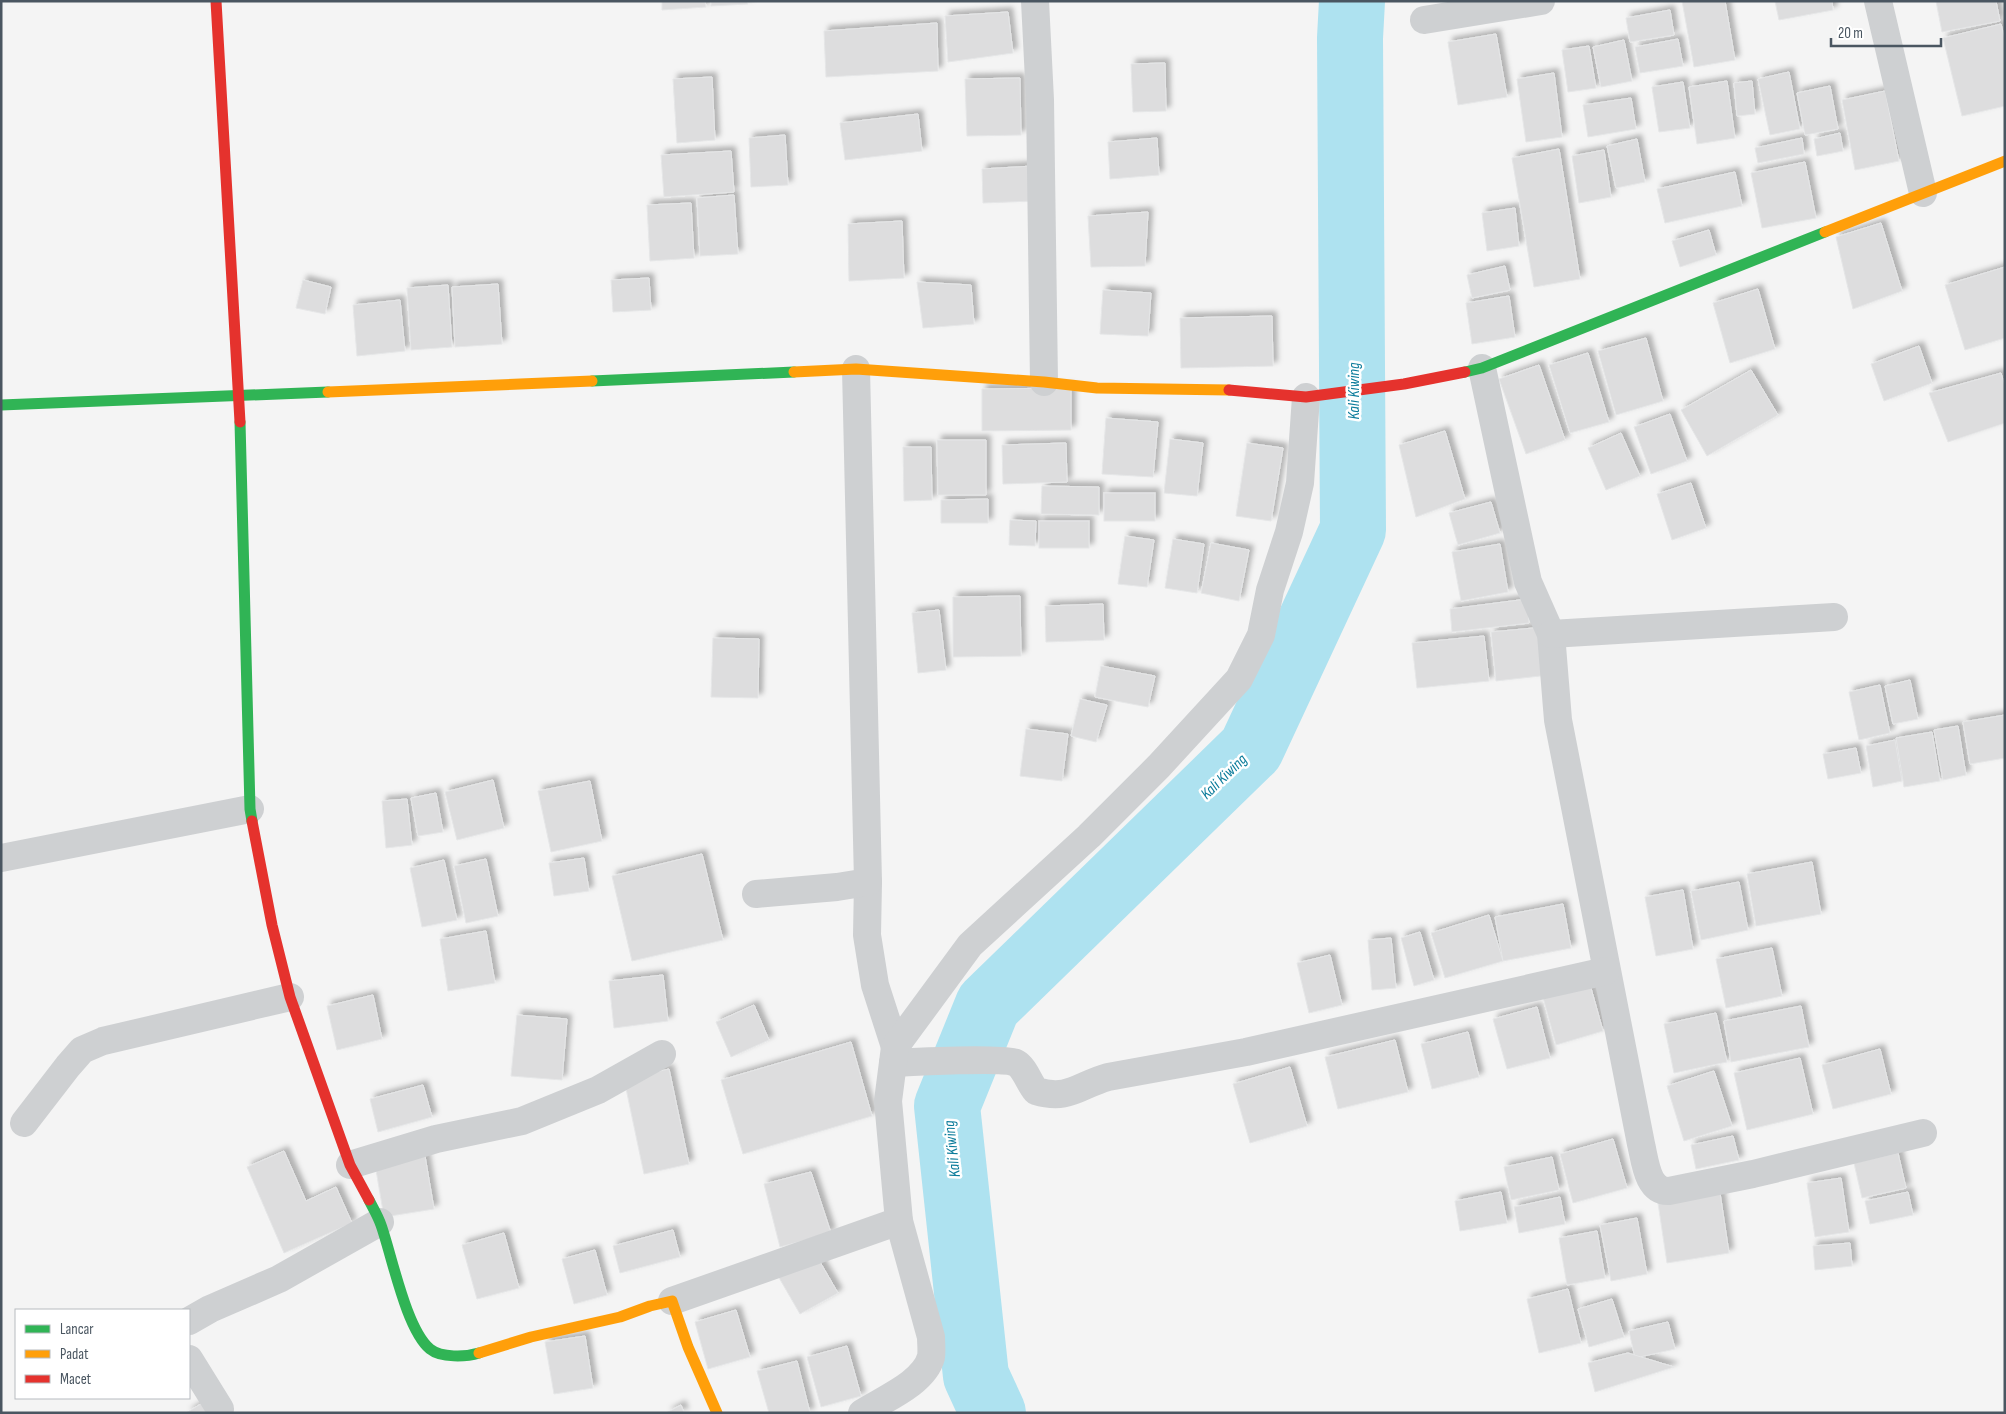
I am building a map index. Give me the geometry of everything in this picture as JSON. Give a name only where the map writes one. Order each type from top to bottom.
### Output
[{"type":"street","points":[[216,1],[239,396],[250,809],[272,925],[290,997],[350,1165],[380,1222],[410,1317],[420,1339],[432,1351],[447,1355],[470,1356],[531,1337],[620,1317],[650,1306],[672,1302],[899,1221]]},
{"type":"street","points":[[1035,1],[1040,110],[1044,382]]},
{"type":"street","points":[[1424,20],[1541,1]]},
{"type":"street","points":[[1878,1],[1923,193]]},
{"type":"street","points":[[1,404],[239,396],[856,369],[1044,382],[1098,388],[1216,390],[1311,397],[1404,384],[1482,368],[2005,161]]},
{"type":"street","points":[[1482,368],[1528,582],[1551,634],[1558,720],[1643,1152],[1650,1178],[1655,1187],[1662,1192],[1753,1174],[1923,1133]]},
{"type":"street","points":[[856,369],[868,882],[867,935],[875,985],[901,1057]]},
{"type":"street","points":[[862,1413],[915,1381],[926,1368],[931,1355],[931,1337],[899,1221],[888,1101],[901,1057],[970,945],[1089,836],[1145,780],[1240,679],[1261,635],[1270,590],[1290,532],[1300,483],[1311,397]]},
{"type":"street","points":[[1551,634],[1834,617]]},
{"type":"street","points":[[1,858],[250,809]]},
{"type":"street","points":[[756,894],[837,887],[868,882]]},
{"type":"street","points":[[901,1057],[1015,1063],[1022,1069],[1036,1091],[1059,1095],[1072,1092],[1096,1080],[1108,1077],[1246,1052],[1606,971]]},
{"type":"street","points":[[24,1123],[82,1050],[103,1041],[290,997]]},
{"type":"street","points":[[350,1165],[436,1139],[522,1121],[598,1090],[662,1054]]},
{"type":"street","points":[[190,1320],[210,1309],[278,1279],[380,1222]]},
{"type":"street","points":[[672,1302],[688,1347],[717,1413]]},
{"type":"street","points":[[190,1361],[220,1409]]},
{"type":"building","points":[[662,1],[705,1],[706,7],[662,10]]},
{"type":"building","points":[[711,1],[747,1],[748,4],[711,6]]},
{"type":"building","points":[[1682,1],[1725,1],[1735,60],[1694,67]]},
{"type":"building","points":[[1775,1],[1832,1],[1833,10],[1779,20]]},
{"type":"building","points":[[1936,1],[1996,1],[2000,21],[1942,32]]},
{"type":"building","points":[[1670,10],[1674,35],[1630,42],[1626,18]]},
{"type":"building","points":[[1008,12],[1013,53],[948,62],[945,16]]},
{"type":"building","points":[[937,23],[938,71],[826,77],[824,31]]},
{"type":"building","points":[[2001,24],[2005,40],[2005,106],[1962,116],[1943,38]]},
{"type":"building","points":[[1496,34],[1507,97],[1458,105],[1448,42]]},
{"type":"building","points":[[1678,39],[1683,66],[1640,73],[1635,47]]},
{"type":"building","points":[[1624,40],[1632,81],[1601,87],[1593,47]]},
{"type":"building","points":[[1589,46],[1596,88],[1568,92],[1562,50]]},
{"type":"building","points":[[1165,63],[1166,111],[1133,112],[1131,64]]},
{"type":"building","points":[[1789,72],[1800,129],[1770,135],[1758,79]]},
{"type":"building","points":[[1554,73],[1562,137],[1526,142],[1517,79]]},
{"type":"building","points":[[712,77],[715,140],[677,143],[673,79]]},
{"type":"building","points":[[1020,78],[1021,135],[967,136],[965,79]]},
{"type":"building","points":[[1727,81],[1735,138],[1697,144],[1689,87]]},
{"type":"building","points":[[1752,81],[1755,114],[1737,116],[1734,83]]},
{"type":"building","points":[[1683,82],[1690,128],[1659,132],[1652,87]]},
{"type":"building","points":[[1830,86],[1838,129],[1805,135],[1797,93]]},
{"type":"building","points":[[1885,91],[1899,161],[1855,170],[1842,100]]},
{"type":"building","points":[[1631,98],[1636,129],[1588,137],[1583,105]]},
{"type":"building","points":[[918,114],[922,151],[845,160],[840,123]]},
{"type":"building","points":[[1840,133],[1843,151],[1817,156],[1814,139]]},
{"type":"building","points":[[785,135],[788,185],[751,187],[749,138]]},
{"type":"building","points":[[1157,138],[1159,175],[1110,179],[1108,142]]},
{"type":"building","points":[[1802,138],[1804,154],[1758,163],[1755,148]]},
{"type":"building","points":[[1637,139],[1645,182],[1616,188],[1607,146]]},
{"type":"building","points":[[1559,149],[1580,279],[1534,287],[1512,158]]},
{"type":"building","points":[[1604,150],[1611,197],[1579,203],[1572,156]]},
{"type":"building","points":[[731,151],[734,192],[664,197],[661,155]]},
{"type":"building","points":[[1805,162],[1816,218],[1762,228],[1751,173]]},
{"type":"building","points":[[1033,166],[1034,201],[983,203],[982,169]]},
{"type":"building","points":[[1735,172],[1742,206],[1665,223],[1657,189]]},
{"type":"building","points":[[734,195],[738,254],[700,256],[697,198]]},
{"type":"building","points":[[691,203],[694,258],[650,261],[647,205]]},
{"type":"building","points":[[1515,208],[1519,246],[1487,251],[1482,213]]},
{"type":"building","points":[[1148,212],[1145,266],[1091,267],[1088,216]]},
{"type":"building","points":[[902,221],[904,278],[849,281],[848,224]]},
{"type":"building","points":[[1881,223],[1902,291],[1853,309],[1836,237]]},
{"type":"building","points":[[1709,230],[1716,255],[1680,267],[1672,241]]},
{"type":"building","points":[[1505,266],[1510,290],[1472,298],[1467,275]]},
{"type":"building","points":[[2005,267],[2005,338],[1965,350],[1945,285]]},
{"type":"building","points":[[649,278],[651,310],[613,312],[611,280]]},
{"type":"building","points":[[303,280],[331,287],[325,314],[296,308]]},
{"type":"building","points":[[917,282],[971,285],[974,324],[923,328]]},
{"type":"building","points":[[498,284],[502,344],[455,347],[452,287]]},
{"type":"building","points":[[448,285],[452,347],[411,350],[407,288]]},
{"type":"building","points":[[1758,289],[1775,349],[1730,363],[1713,303]]},
{"type":"building","points":[[1103,290],[1151,293],[1148,336],[1100,334]]},
{"type":"building","points":[[1509,296],[1515,337],[1472,344],[1466,303]]},
{"type":"building","points":[[400,300],[405,351],[357,356],[353,305]]},
{"type":"building","points":[[1272,316],[1273,366],[1181,368],[1180,318]]},
{"type":"building","points":[[1646,338],[1663,401],[1616,415],[1598,351]]},
{"type":"building","points":[[1919,346],[1932,383],[1884,401],[1871,364]]},
{"type":"building","points":[[1588,353],[1609,422],[1570,433],[1549,365]]},
{"type":"building","points":[[1539,365],[1565,440],[1526,454],[1499,379]]},
{"type":"building","points":[[1751,370],[1778,415],[1707,456],[1681,410]]},
{"type":"building","points":[[2001,373],[2005,386],[2005,423],[1948,442],[1929,393]]},
{"type":"building","points":[[1071,388],[1071,430],[982,431],[982,389]]},
{"type":"building","points":[[1670,414],[1687,461],[1651,474],[1634,427]]},
{"type":"building","points":[[1106,418],[1158,422],[1153,477],[1102,474]]},
{"type":"building","points":[[1445,431],[1465,499],[1416,517],[1399,445]]},
{"type":"building","points":[[1621,433],[1640,476],[1606,490],[1588,448]]},
{"type":"building","points":[[1170,439],[1203,443],[1197,496],[1164,493]]},
{"type":"building","points":[[937,440],[986,440],[986,495],[938,495]]},
{"type":"building","points":[[1066,443],[1067,482],[1003,484],[1002,445]]},
{"type":"building","points":[[1247,443],[1283,448],[1271,521],[1236,516]]},
{"type":"building","points":[[903,447],[931,447],[932,500],[904,501]]},
{"type":"building","points":[[1691,483],[1706,528],[1672,540],[1657,494]]},
{"type":"building","points":[[1042,486],[1099,487],[1099,515],[1041,514]]},
{"type":"building","points":[[1104,493],[1155,493],[1155,521],[1104,521]]},
{"type":"building","points":[[988,499],[988,523],[941,523],[941,500]]},
{"type":"building","points":[[1491,502],[1500,533],[1458,545],[1449,513]]},
{"type":"building","points":[[1010,520],[1036,521],[1035,546],[1009,545]]},
{"type":"building","points":[[1039,521],[1089,521],[1089,548],[1039,548]]},
{"type":"building","points":[[1125,536],[1154,540],[1147,587],[1118,584]]},
{"type":"building","points":[[1173,539],[1204,544],[1197,593],[1165,588]]},
{"type":"building","points":[[1211,543],[1249,550],[1239,601],[1201,593]]},
{"type":"building","points":[[1500,544],[1508,592],[1461,601],[1452,552]]},
{"type":"building","points":[[1020,596],[1021,656],[953,657],[953,597]]},
{"type":"building","points":[[1527,599],[1529,623],[1452,632],[1450,609]]},
{"type":"building","points":[[1103,604],[1104,640],[1046,642],[1045,606]]},
{"type":"building","points":[[939,610],[946,670],[918,673],[912,613]]},
{"type":"building","points":[[1544,627],[1549,675],[1496,681],[1491,632]]},
{"type":"building","points":[[1484,636],[1489,681],[1417,688],[1412,643]]},
{"type":"building","points":[[713,638],[759,639],[758,698],[711,697]]},
{"type":"building","points":[[1101,666],[1155,676],[1148,707],[1095,697]]},
{"type":"building","points":[[1910,680],[1918,719],[1893,724],[1885,686]]},
{"type":"building","points":[[1880,685],[1890,733],[1859,740],[1849,692]]},
{"type":"building","points":[[1080,699],[1107,705],[1096,742],[1071,736]]},
{"type":"building","points":[[2005,715],[2005,758],[1970,764],[1963,722]]},
{"type":"building","points":[[1958,726],[1966,775],[1943,780],[1934,730]]},
{"type":"building","points":[[1026,729],[1068,734],[1062,781],[1020,776]]},
{"type":"building","points":[[1932,732],[1940,781],[1904,787],[1896,738]]},
{"type":"building","points":[[1895,740],[1902,781],[1873,787],[1866,746]]},
{"type":"building","points":[[1856,748],[1861,773],[1828,779],[1823,754]]},
{"type":"building","points":[[493,780],[504,828],[457,840],[445,792]]},
{"type":"building","points":[[590,781],[602,841],[551,852],[538,791]]},
{"type":"building","points":[[436,793],[443,832],[418,836],[411,798]]},
{"type":"building","points":[[407,799],[412,845],[386,848],[382,801]]},
{"type":"building","points":[[702,854],[723,940],[632,961],[612,876]]},
{"type":"building","points":[[584,858],[589,891],[554,896],[549,863]]},
{"type":"building","points":[[486,859],[498,916],[466,923],[454,866]]},
{"type":"building","points":[[444,860],[457,920],[422,927],[410,868]]},
{"type":"building","points":[[1812,862],[1821,914],[1756,926],[1747,874]]},
{"type":"building","points":[[1739,882],[1748,930],[1701,940],[1691,891]]},
{"type":"building","points":[[1683,890],[1693,949],[1656,956],[1645,897]]},
{"type":"building","points":[[1563,904],[1571,948],[1503,961],[1495,917]]},
{"type":"building","points":[[1489,915],[1503,961],[1445,978],[1431,933]]},
{"type":"building","points":[[486,931],[495,983],[448,991],[440,939]]},
{"type":"building","points":[[1420,932],[1434,980],[1414,986],[1401,938]]},
{"type":"building","points":[[1391,938],[1396,988],[1372,990],[1368,940]]},
{"type":"building","points":[[1772,948],[1782,996],[1726,1008],[1716,959]]},
{"type":"building","points":[[1330,955],[1342,1005],[1309,1013],[1297,963]]},
{"type":"building","points":[[663,975],[668,1021],[614,1028],[609,981]]},
{"type":"building","points":[[1589,981],[1603,1031],[1556,1045],[1542,994]]},
{"type":"building","points":[[373,995],[382,1039],[337,1050],[327,1006]]},
{"type":"building","points":[[754,1005],[769,1040],[731,1057],[716,1022]]},
{"type":"building","points":[[1801,1006],[1809,1047],[1731,1062],[1724,1021]]},
{"type":"building","points":[[1537,1007],[1550,1058],[1507,1069],[1493,1019]]},
{"type":"building","points":[[1716,1013],[1727,1062],[1674,1073],[1664,1024]]},
{"type":"building","points":[[517,1015],[567,1019],[562,1080],[511,1076]]},
{"type":"building","points":[[1468,1032],[1479,1077],[1432,1089],[1421,1044]]},
{"type":"building","points":[[1395,1040],[1408,1092],[1338,1109],[1325,1057]]},
{"type":"building","points":[[851,1042],[872,1116],[743,1154],[721,1080]]},
{"type":"building","points":[[1880,1049],[1891,1094],[1833,1109],[1822,1065]]},
{"type":"building","points":[[1800,1058],[1813,1114],[1747,1130],[1734,1073]]},
{"type":"building","points":[[1290,1067],[1307,1126],[1250,1143],[1233,1084]]},
{"type":"building","points":[[669,1069],[689,1164],[644,1174],[624,1079]]},
{"type":"building","points":[[1714,1071],[1732,1126],[1684,1141],[1667,1086]]},
{"type":"building","points":[[423,1085],[432,1117],[378,1132],[370,1099]]},
{"type":"building","points":[[1733,1136],[1739,1160],[1696,1169],[1691,1145]]},
{"type":"building","points":[[1613,1139],[1627,1188],[1573,1203],[1560,1154]]},
{"type":"building","points":[[284,1151],[306,1201],[336,1187],[352,1223],[284,1253],[247,1167]]},
{"type":"building","points":[[1898,1153],[1906,1188],[1862,1198],[1854,1163]]},
{"type":"building","points":[[425,1156],[434,1209],[384,1217],[375,1164]]},
{"type":"building","points":[[1552,1157],[1559,1190],[1511,1200],[1504,1167]]},
{"type":"building","points":[[811,1172],[831,1233],[780,1247],[764,1184]]},
{"type":"building","points":[[1841,1178],[1849,1232],[1815,1237],[1807,1183]]},
{"type":"building","points":[[1501,1192],[1507,1223],[1460,1231],[1455,1201]]},
{"type":"building","points":[[1908,1192],[1913,1215],[1870,1224],[1865,1201]]},
{"type":"building","points":[[1720,1193],[1729,1253],[1667,1263],[1658,1203]]},
{"type":"building","points":[[1560,1197],[1565,1224],[1519,1233],[1514,1207]]},
{"type":"building","points":[[1637,1218],[1647,1274],[1611,1281],[1600,1225]]},
{"type":"building","points":[[673,1230],[680,1257],[620,1273],[613,1246]]},
{"type":"building","points":[[1597,1231],[1605,1278],[1567,1285],[1559,1238]]},
{"type":"building","points":[[504,1233],[519,1288],[477,1299],[462,1245]]},
{"type":"building","points":[[1850,1243],[1852,1266],[1815,1270],[1813,1246]]},
{"type":"building","points":[[595,1250],[607,1295],[574,1304],[562,1259]]},
{"type":"building","points":[[816,1255],[838,1293],[800,1314],[778,1276]]},
{"type":"building","points":[[1568,1289],[1581,1343],[1539,1353],[1527,1299]]},
{"type":"building","points":[[1612,1299],[1624,1337],[1589,1347],[1578,1309]]},
{"type":"building","points":[[736,1310],[750,1357],[708,1369],[695,1322]]},
{"type":"building","points":[[1668,1322],[1675,1349],[1635,1358],[1629,1331]]},
{"type":"building","points":[[585,1336],[593,1388],[554,1394],[545,1342]]},
{"type":"building","points":[[847,1346],[861,1396],[821,1407],[807,1357]]},
{"type":"building","points":[[1628,1353],[1674,1367],[1595,1392],[1588,1363]]},
{"type":"building","points":[[797,1361],[810,1413],[769,1413],[757,1371]]},
{"type":"building","points":[[204,1402],[210,1413],[186,1413]]},
{"type":"building","points":[[681,1405],[684,1413],[666,1413]]},
{"type":"waterway","name":"Kali Kiwing","points":[[993,1413],[976,1376],[947,1106],[988,1005],[1251,749],[1353,530],[1350,38],[1352,1]]},
{"type":"traffic: fast","points":[[1465,372],[1482,368],[1825,232]]},
{"type":"traffic: fast","points":[[592,381],[794,372]]},
{"type":"traffic: fast","points":[[1,405],[328,392]]},
{"type":"traffic: fast","points":[[240,422],[250,809],[252,821]]},
{"type":"traffic: fast","points":[[369,1200],[381,1225],[407,1309],[421,1339],[430,1349],[440,1354],[461,1356],[479,1353]]},
{"type":"traffic: slow","points":[[1825,232],[2005,161]]},
{"type":"traffic: slow","points":[[794,372],[856,369],[1044,382],[1097,388],[1229,390]]},
{"type":"traffic: slow","points":[[328,392],[592,381]]},
{"type":"traffic: slow","points":[[479,1353],[531,1337],[620,1317],[650,1306],[672,1301],[688,1347],[717,1413]]},
{"type":"traffic: jam","points":[[216,1],[240,422]]},
{"type":"traffic: jam","points":[[1229,390],[1306,397],[1404,384],[1465,372]]},
{"type":"traffic: jam","points":[[252,821],[272,925],[290,997],[350,1165],[369,1200]]}]
